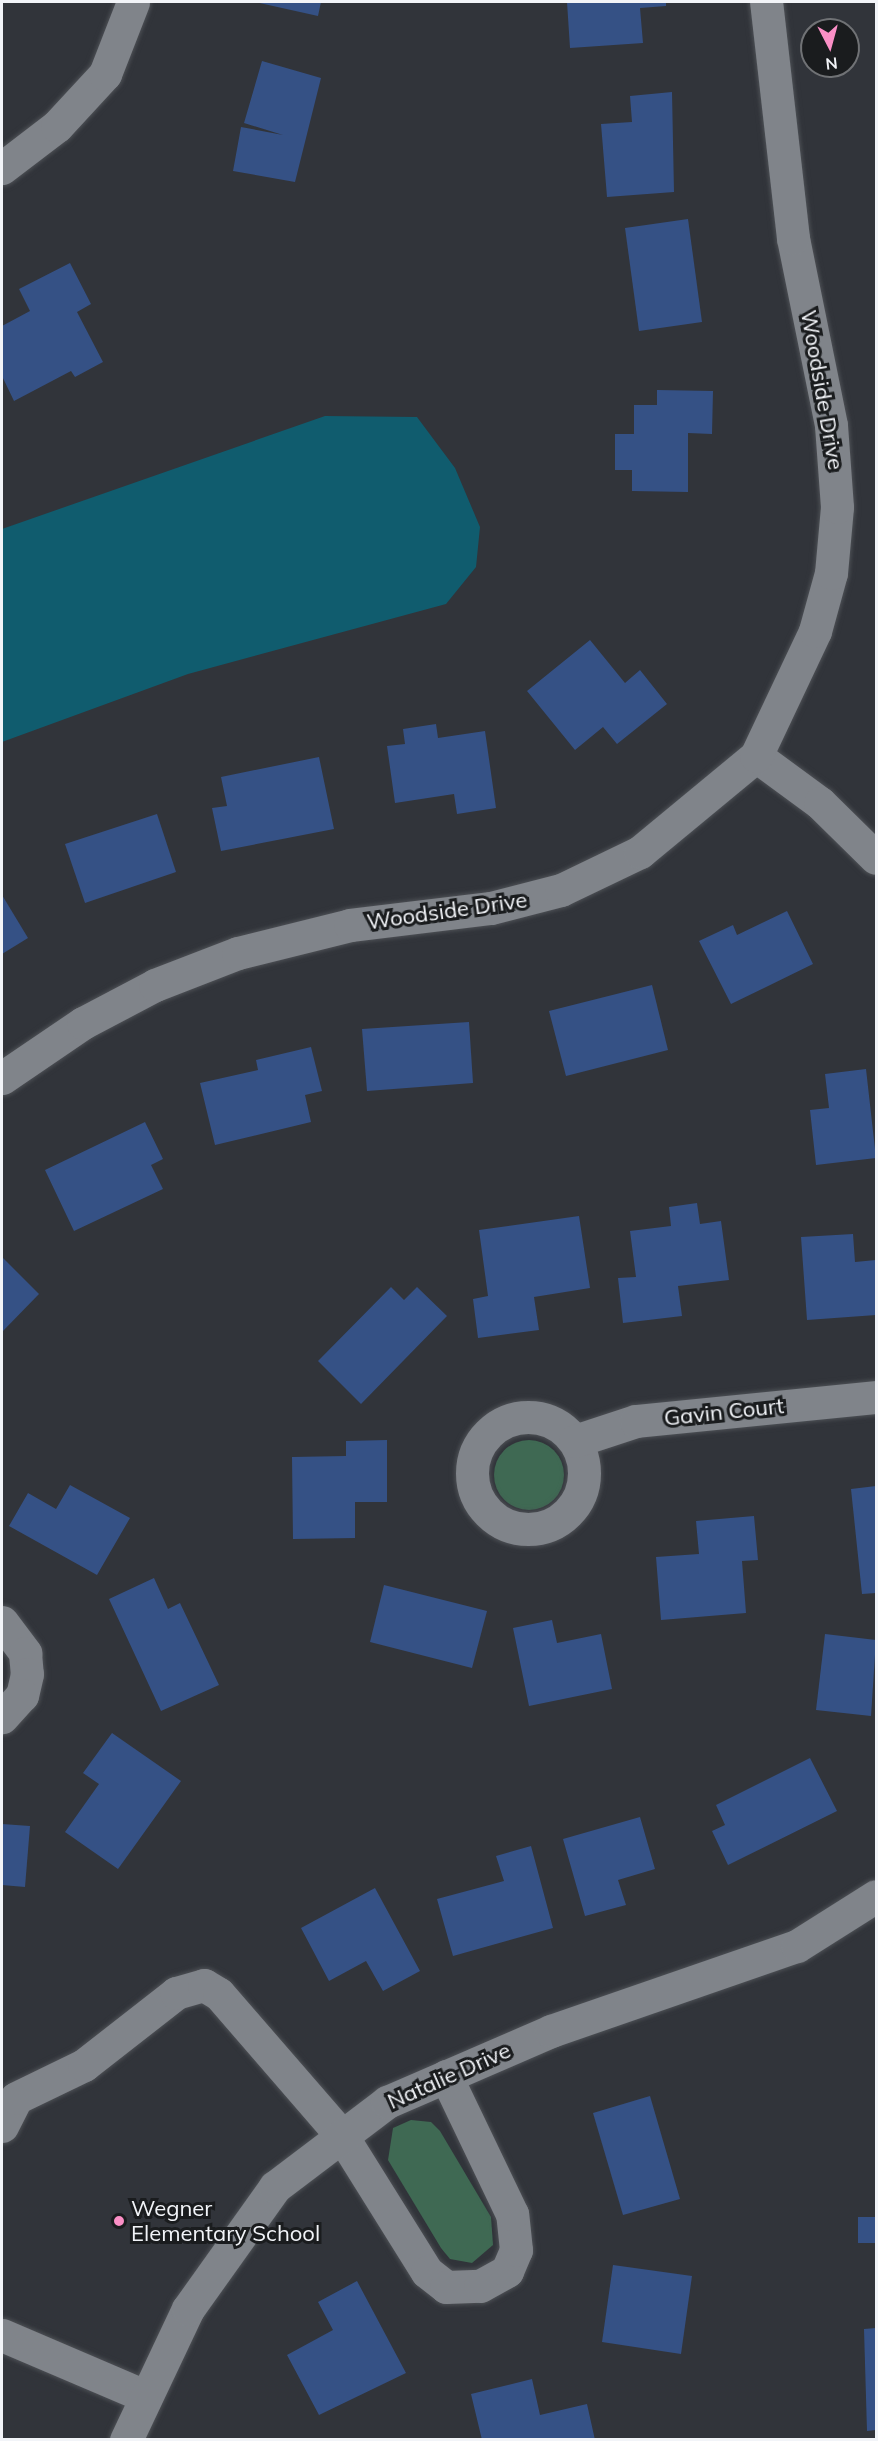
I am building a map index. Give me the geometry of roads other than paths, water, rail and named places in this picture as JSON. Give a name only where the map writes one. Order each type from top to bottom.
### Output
[{"type":"street","points":[[2,168],[57,126],[105,74],[133,2]]},
{"type":"street","name":"Woodside Drive","points":[[2,1078],[83,1023],[155,985],[238,952],[350,924],[524,902],[571,886],[640,852],[756,756],[815,632],[831,573],[837,507],[831,425],[794,238],[766,2]]},
{"type":"street","points":[[756,756],[820,803],[876,858]]},
{"type":"street","name":"Gavin Court","points":[[575,1441],[636,1421],[876,1397]]},
{"type":"street","points":[[2,1622],[25,1653],[27,1674],[22,1695],[2,1717]]},
{"type":"street","name":"Natalie Drive","points":[[126,2439],[188,2309],[275,2187],[387,2102],[551,2031],[797,1946],[876,1896]]},
{"type":"street","points":[[2,2126],[16,2098],[84,2065],[176,1992],[204,1984],[219,1994],[342,2136],[427,2272],[446,2287],[480,2286],[507,2271],[516,2250],[512,2214],[446,2076]]},
{"type":"street","points":[[2,2335],[145,2396]]},
{"type":"water","points":[[325,416],[417,417],[455,468],[480,527],[476,567],[446,604],[188,674],[2,742],[2,529]]},
{"type":"place","name":"Wegner Elementary School","points":[[119,2221]]}]
